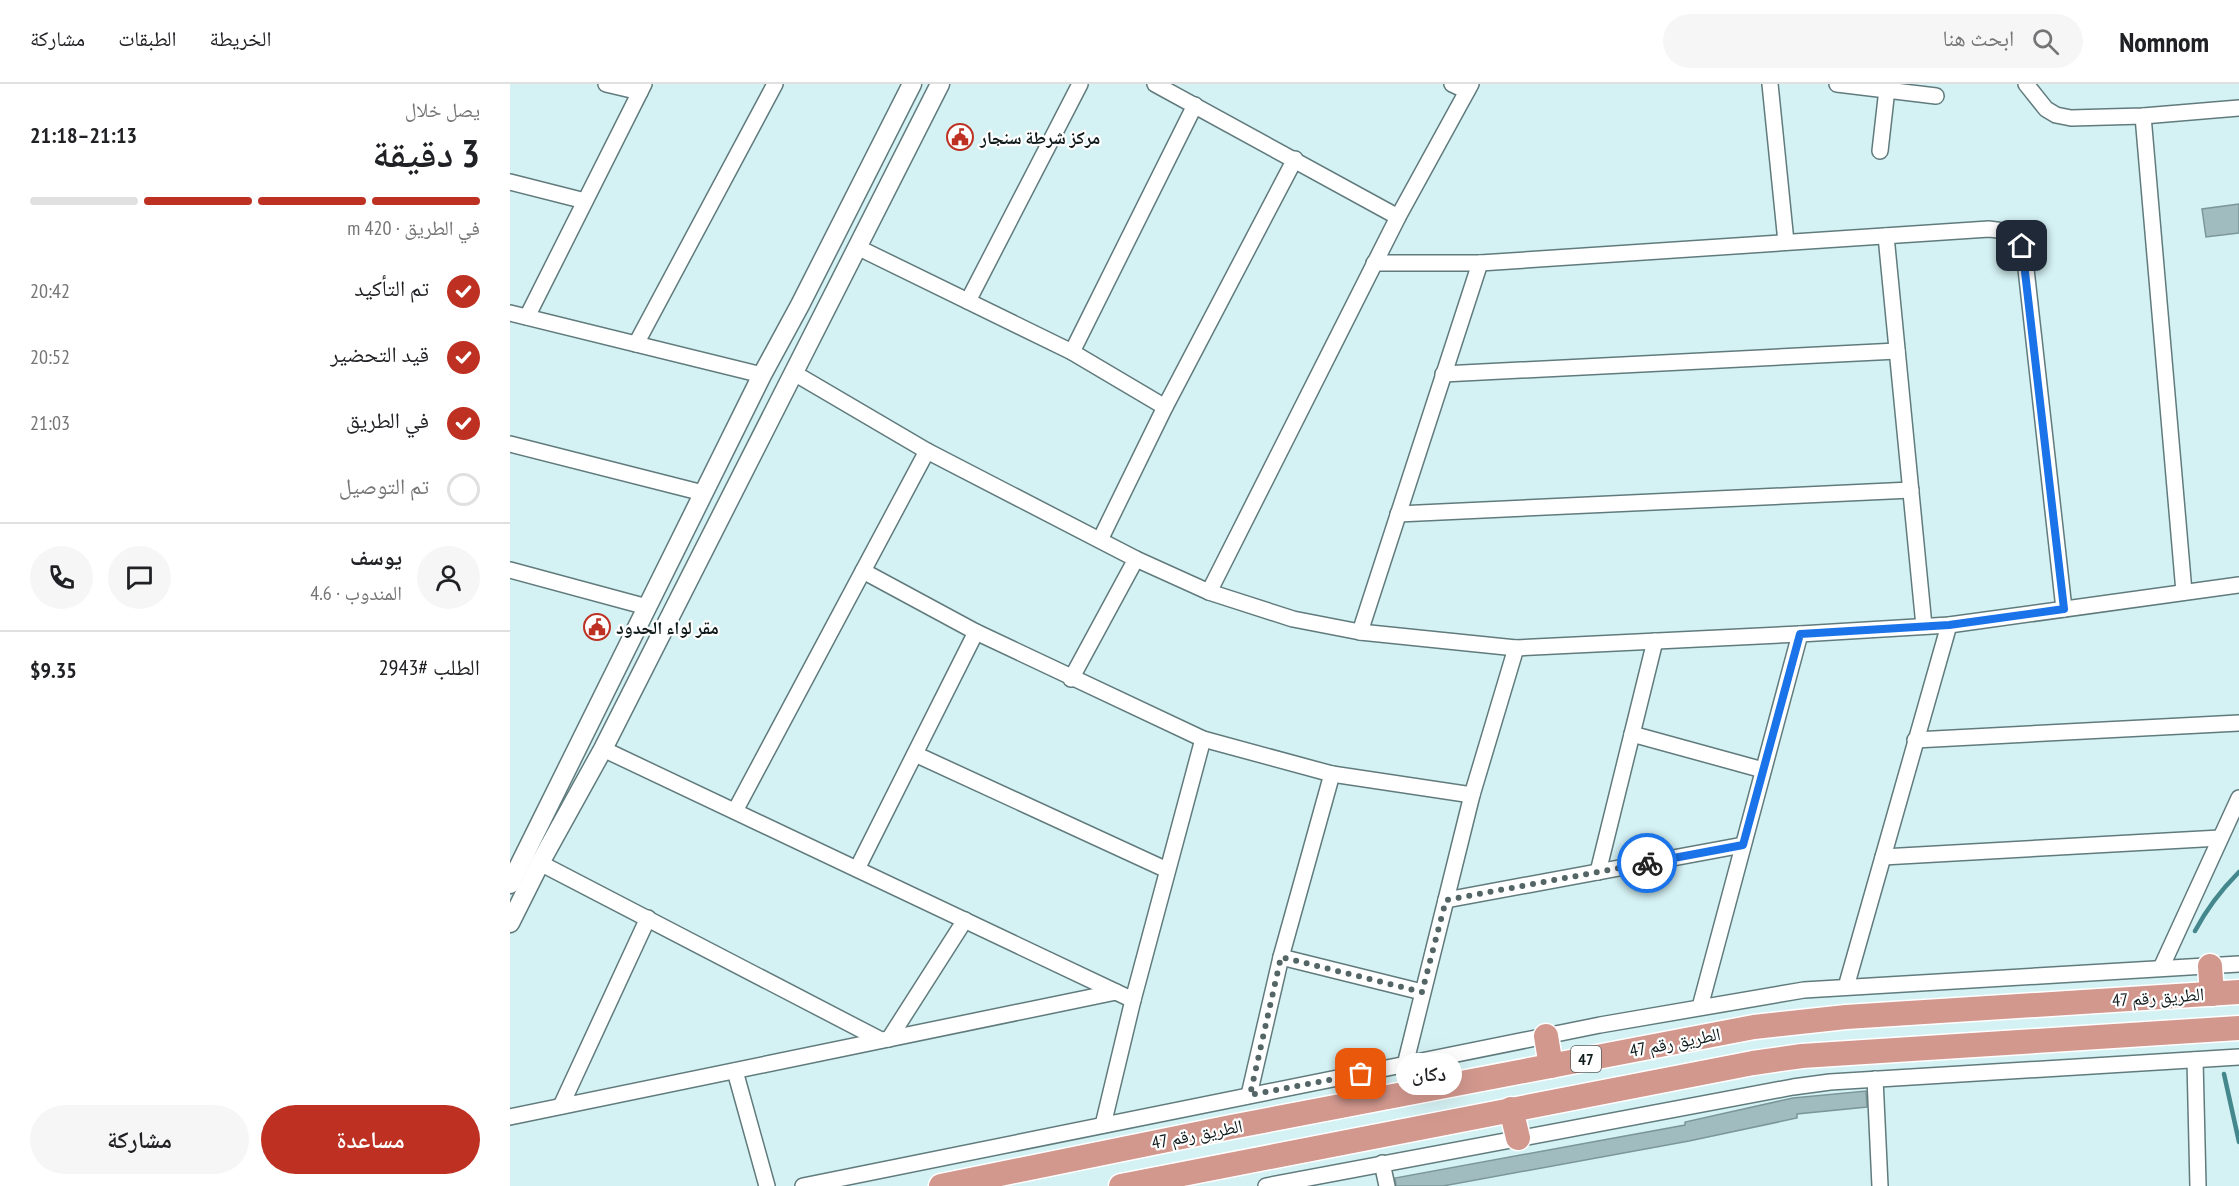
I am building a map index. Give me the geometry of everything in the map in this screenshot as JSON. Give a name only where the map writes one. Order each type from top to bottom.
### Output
[{"type":"highway","points":[[2210,966],[2212,994]]},
{"type":"highway","name":"الطريق رقم 47","points":[[941,1186],[1231,1127],[1800,1020],[2239,992]]},
{"type":"highway","points":[[2012,1006],[2015,1043]]},
{"type":"highway","name":"الطريق رقم 47","points":[[1121,1186],[1733,1066],[1802,1056],[2239,1028]]},
{"type":"highway","points":[[1546,1036],[1551,1066]]},
{"type":"highway","points":[[1511,1109],[1518,1138]]},
{"type":"street","points":[[527,317],[642,88],[606,84]]},
{"type":"street","points":[[636,344],[775,84]]},
{"type":"street","points":[[510,884],[762,375],[912,84]]},
{"type":"street","points":[[510,923],[540,863],[603,749],[940,84]]},
{"type":"street","points":[[968,301],[1080,84]]},
{"type":"street","points":[[1155,84],[1398,217]]},
{"type":"street","points":[[1209,592],[1374,263],[1469,88],[1452,84]]},
{"type":"street","points":[[1770,84],[1786,242]]},
{"type":"street","points":[[1837,84],[1936,96]]},
{"type":"street","points":[[2026,84],[2046,109],[2056,115],[2071,118],[2143,116],[2239,108]]},
{"type":"street","points":[[1880,151],[1887,89]]},
{"type":"street","points":[[1072,352],[1195,105]]},
{"type":"street","points":[[2143,116],[2184,592]]},
{"type":"street","points":[[1100,540],[1165,407],[1295,159]]},
{"type":"street","points":[[510,182],[585,201]]},
{"type":"street","points":[[1374,263],[1480,263],[1989,229],[2013,234],[2022,246],[2064,609]]},
{"type":"street","points":[[1886,236],[1924,626]]},
{"type":"street","points":[[857,247],[1072,352],[1165,407]]},
{"type":"street","points":[[1360,632],[1480,263]]},
{"type":"street","points":[[510,313],[762,375]]},
{"type":"street","points":[[1443,375],[1897,351]]},
{"type":"street","points":[[794,373],[927,451],[1136,559],[1209,592],[1293,619],[1360,632],[1516,648],[1800,634],[1949,625],[2239,585]]},
{"type":"street","points":[[510,444],[703,493]]},
{"type":"street","points":[[735,811],[927,451]]},
{"type":"street","points":[[1398,514],[1911,490]]},
{"type":"street","points":[[1071,679],[1136,559]]},
{"type":"street","points":[[510,570],[647,607]]},
{"type":"street","points":[[863,571],[976,632],[1071,679],[1203,739],[1332,774],[1472,795]]},
{"type":"street","points":[[1846,987],[1949,625]]},
{"type":"street","points":[[857,869],[976,632]]},
{"type":"street","points":[[1700,1007],[1800,634]]},
{"type":"street","points":[[1598,872],[1655,641]]},
{"type":"street","points":[[1405,1065],[1472,795],[1516,648]]},
{"type":"street","points":[[1915,740],[2239,723]]},
{"type":"street","points":[[1632,734],[1763,770]]},
{"type":"street","points":[[1103,1125],[1133,1000],[1203,739]]},
{"type":"street","points":[[603,749],[1133,1000]]},
{"type":"street","points":[[915,754],[1167,870]]},
{"type":"street","points":[[1250,1095],[1281,957],[1332,774]]},
{"type":"street","points":[[2161,968],[2239,798]]},
{"type":"street","points":[[1882,857],[2220,838]]},
{"type":"street","points":[[1446,900],[1743,845]]},
{"type":"street","points":[[540,863],[885,1040]]},
{"type":"street","points":[[561,1106],[648,918]]},
{"type":"street","points":[[885,1040],[965,920]]},
{"type":"street","points":[[1281,957],[1422,992]]},
{"type":"street","points":[[804,1186],[1546,1036],[1804,990],[2239,964]]},
{"type":"street","points":[[510,1117],[1116,992]]},
{"type":"street","points":[[1266,1186],[1793,1087],[1875,1079],[2239,1057]]},
{"type":"street","points":[[2195,1060],[2198,1186]]},
{"type":"street","points":[[735,1071],[767,1186]]},
{"type":"street","points":[[1875,1079],[1880,1186]]},
{"type":"street","points":[[1382,1163],[1387,1186]]},
{"type":"building","points":[[2239,204],[2239,233],[2206,237],[2202,209]]},
{"type":"building","points":[[1866,1091],[1867,1107],[1797,1114],[1797,1118],[1689,1141],[1443,1186],[1396,1186],[1395,1178],[1685,1125],[1685,1122],[1793,1098]]},
{"type":"waterway","points":[[2195,931],[2215,900],[2239,872]]},
{"type":"waterway","points":[[2224,1074],[2239,1142]]},
{"type":"way so far","points":[[1361,1074],[1250,1095],[1281,957],[1422,992],[1446,900],[1647,863]]},
{"type":"place","name":"مركز شرطة سنجار","points":[[960,137]]},
{"type":"place","name":"مقر لواء الحدود","points":[[597,627]]},
{"type":"place","name":"دكان","points":[[1361,1074]]},
{"type":"route","points":[[1647,863],[1743,845],[1800,634],[1949,625],[2064,609],[2022,246]]}]
